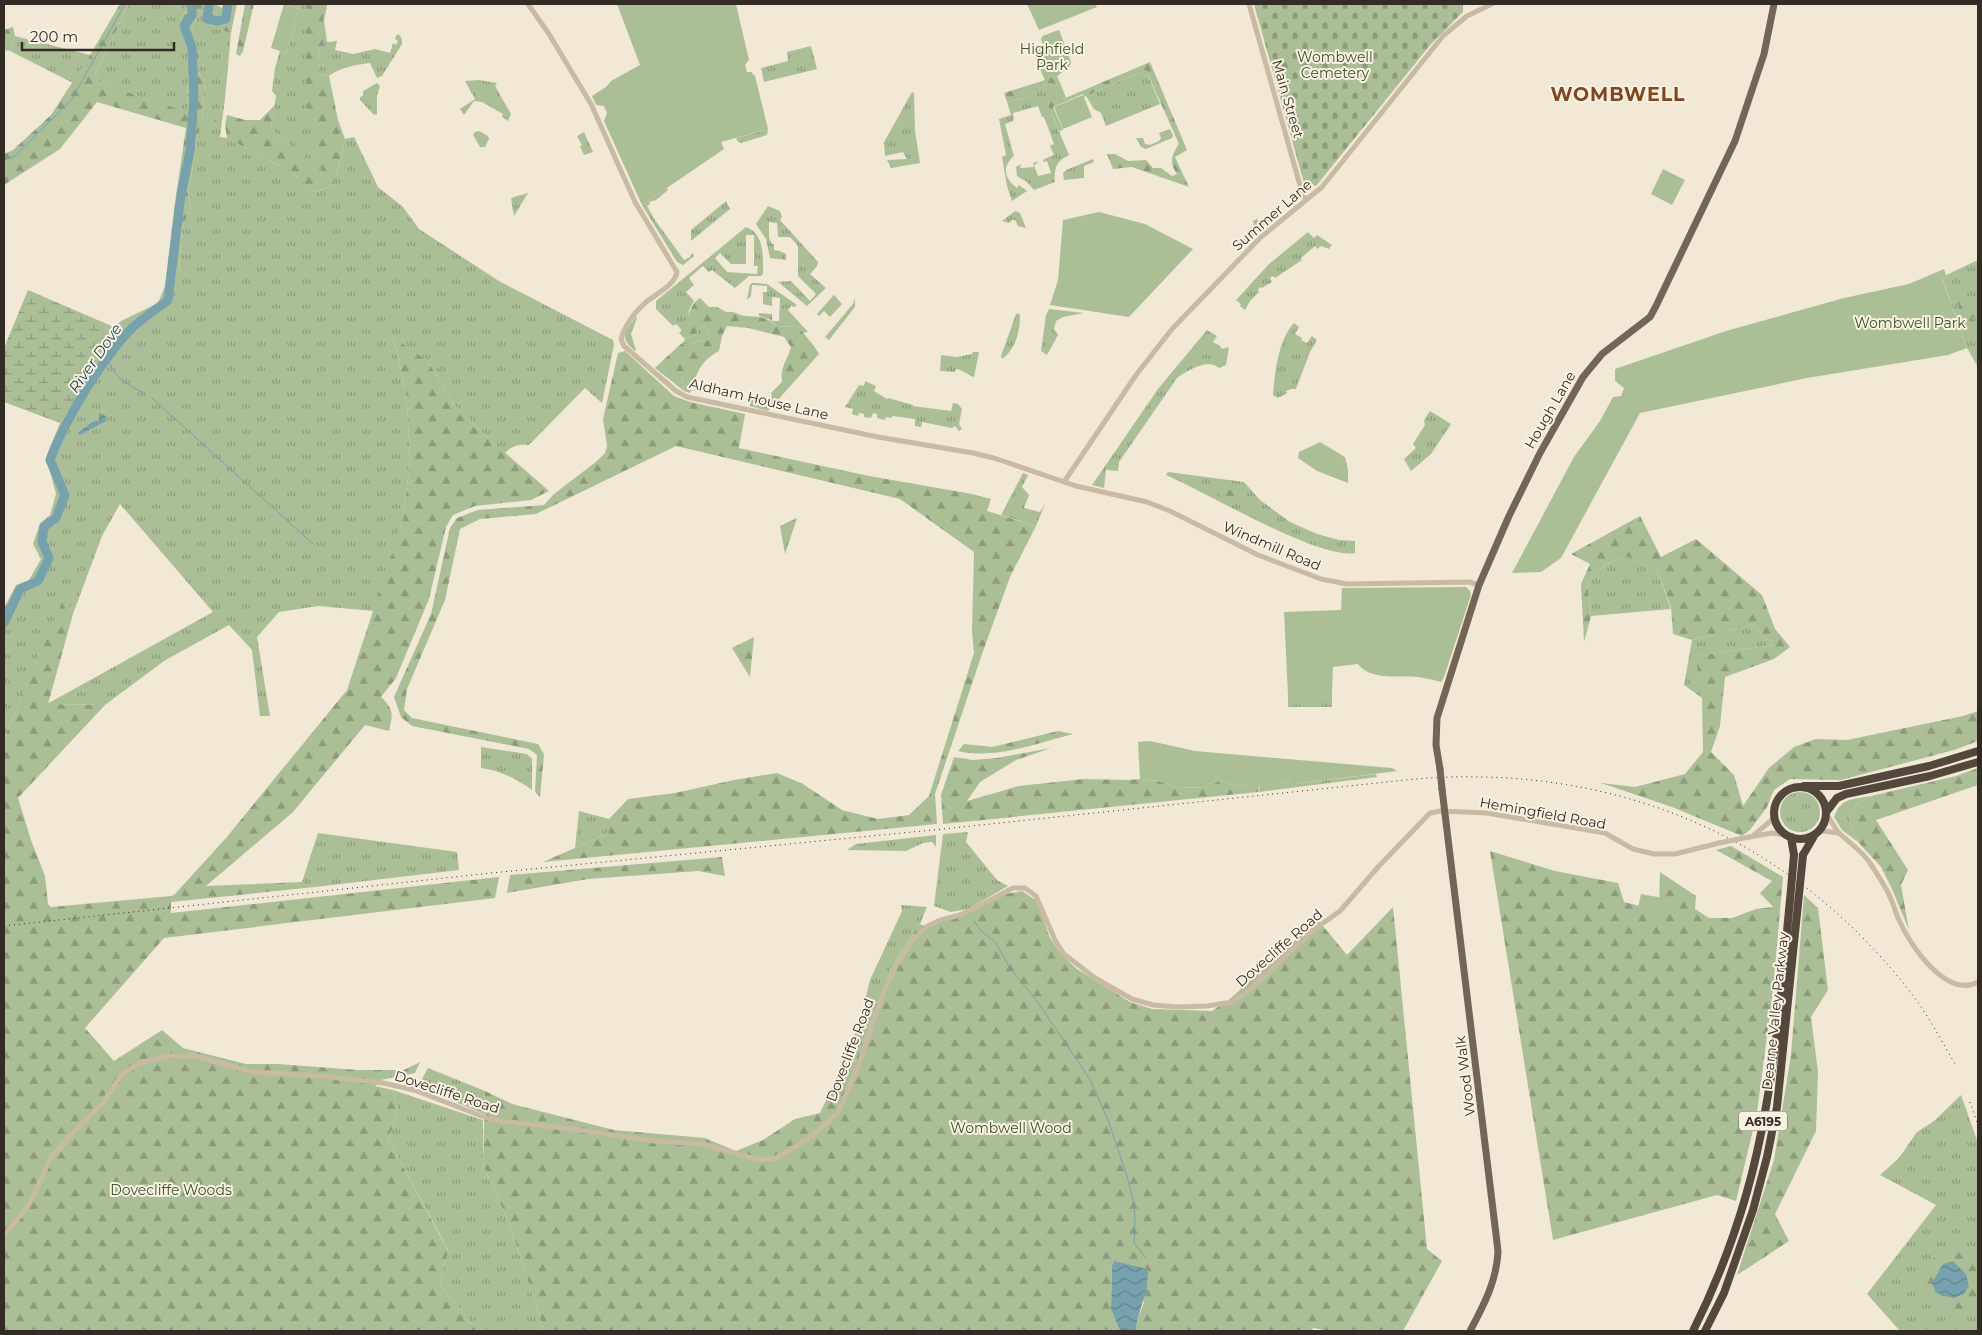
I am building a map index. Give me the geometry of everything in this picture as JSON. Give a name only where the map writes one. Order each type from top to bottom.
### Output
[{"type":"highway","points":[[1774,818],[1775,806],[1781,795],[1791,788],[1839,786],[1929,766],[1978,751]]},
{"type":"highway","name":"A6195","points":[[1816,834],[1824,825],[1827,813],[1837,798],[1846,794],[1930,776],[1978,762]]},
{"type":"highway","points":[[1804,786],[1820,795],[1827,813]]},
{"type":"highway","name":"A6195","points":[[1774,818],[1779,828],[1788,836]]},
{"type":"highway","points":[[1788,836],[1803,839],[1816,834]]},
{"type":"highway","name":"Dearne Valley Parkway","points":[[1705,1331],[1724,1293],[1753,1210],[1767,1157],[1777,1107],[1803,855],[1808,844],[1816,834]]},
{"type":"highway","name":"Dearne Valley Parkway","points":[[1693,1331],[1709,1299],[1730,1244],[1755,1162],[1765,1112],[1776,1043],[1794,855],[1788,836]]},
{"type":"main road","name":"Hough Lane","points":[[1445,812],[1436,745],[1437,718],[1479,585],[1529,474],[1582,377],[1602,354],[1650,317],[1656,306],[1735,141],[1764,54],[1774,4]]},
{"type":"main road","name":"Wood Walk","points":[[1445,812],[1498,1250],[1497,1268],[1486,1300],[1470,1331]]},
{"type":"street","name":"Aldham House Lane","points":[[528,4],[549,34],[591,104],[636,202],[677,272],[672,282],[641,307],[625,328],[621,339],[622,343],[631,352],[676,391],[687,397],[878,437],[973,453],[994,458],[1064,482]]},
{"type":"street","name":"Main Street","points":[[1249,4],[1301,189],[1306,200]]},
{"type":"street","name":"Summer Lane","points":[[1064,482],[1136,375],[1172,329],[1244,253],[1322,187],[1443,36],[1467,16],[1492,4]]},
{"type":"street","name":"Windmill Road","points":[[1064,482],[1158,506],[1258,555],[1302,573],[1335,583],[1469,582],[1479,585]]},
{"type":"street","name":"Hemingfield Road","points":[[1445,812],[1487,813],[1605,833],[1633,848],[1654,854],[1675,854],[1772,833],[1788,836]]},
{"type":"street","name":"Dovecliffe Road","points":[[4,1236],[30,1203],[50,1159],[102,1104],[122,1074],[140,1063],[168,1056],[196,1056],[252,1072],[321,1076],[383,1083],[414,1090],[492,1120],[654,1141],[704,1144],[758,1160],[776,1158],[811,1137],[838,1112],[858,1067],[882,996],[896,966],[912,941],[926,927],[938,920],[963,914],[1013,888],[1025,888],[1039,901],[1052,934],[1064,954],[1112,988],[1132,998],[1153,1005],[1207,1006],[1232,1002],[1245,994],[1310,934],[1340,911],[1379,866],[1430,813],[1445,812]]},
{"type":"street","points":[[1827,813],[1838,833],[1852,843],[1870,861],[1891,898],[1905,932],[1915,949],[1948,981],[1960,986],[1978,982]]},
{"type":"street","name":"Hemingfield Road","points":[[1750,837],[1764,828],[1774,818]]},
{"type":"street","points":[[1816,834],[1824,831],[1838,833]]},
{"type":"green space","points":[[120,4],[129,4],[95,74],[100,83],[187,112],[189,50],[181,23],[188,4],[215,4],[222,8],[223,4],[237,4],[231,33],[208,26],[202,11],[192,26],[199,58],[198,71],[205,83],[202,117],[212,122],[220,116],[221,102],[225,99],[221,129],[201,120],[188,194],[191,207],[182,228],[179,271],[166,277],[186,128],[97,102],[60,149],[4,185],[4,154],[13,150],[51,115]]},
{"type":"green space","points":[[129,4],[188,4],[181,23],[189,50],[187,113],[100,83],[95,74]]},
{"type":"green space","points":[[245,4],[254,4],[243,51],[240,56],[236,54]]},
{"type":"green space","points":[[284,4],[306,4],[306,103],[324,174],[271,129],[276,96],[272,91],[275,68],[280,51],[286,53],[299,9]]},
{"type":"green space","points":[[284,4],[299,9],[286,53],[271,48]]},
{"type":"green space","points":[[306,4],[323,4],[323,46],[318,50],[320,74],[329,76],[338,120],[345,139],[334,185],[314,192],[290,171],[227,138],[225,125],[227,115],[245,120],[260,120],[275,105],[271,129],[323,173],[306,103]]},
{"type":"green space","points":[[323,4],[327,4],[324,20],[327,42],[337,41],[335,50],[353,54],[375,49],[390,53],[393,43],[396,45],[398,41],[395,39],[397,34],[401,37],[402,44],[382,76],[377,78],[370,63],[343,68],[329,76],[320,74],[318,50],[323,46]]},
{"type":"green space","points":[[617,4],[736,4],[749,60],[745,65],[747,72],[751,72],[755,76],[768,129],[721,142],[724,149],[642,205],[604,121],[607,113],[604,106],[596,105],[592,96],[606,87],[611,81],[640,65]]},
{"type":"green space","points":[[1027,4],[1095,4],[1097,7],[1039,30]]},
{"type":"green space","name":"Wombwell Cemetery","points":[[1254,4],[1463,4],[1463,12],[1431,44],[1316,186],[1304,183]]},
{"type":"green space","points":[[202,11],[208,25],[231,33],[225,99],[221,102],[220,116],[212,122],[202,117],[205,83],[198,71],[192,26]]},
{"type":"green space","points":[[13,27],[15,36],[10,51],[4,50],[4,30]]},
{"type":"green space","name":"Highfield Park","points":[[1059,30],[1071,62],[1070,66],[1057,76],[1061,85],[1048,83],[1026,98],[1007,102],[1004,93],[1045,80],[1035,57],[1037,47],[1043,44],[1041,39],[1043,36]]},
{"type":"green space","name":"Highfield Park","points":[[1059,30],[1071,62],[1057,76],[1045,80],[1035,57],[1037,47],[1043,44],[1041,39],[1043,36]]},
{"type":"green space","points":[[15,36],[90,55],[73,83],[10,51]]},
{"type":"green space","points":[[811,46],[817,69],[764,82],[761,68],[788,61],[787,52]]},
{"type":"green space","points":[[1150,62],[1187,150],[1175,157],[1189,187],[1132,167],[1113,169],[1107,154],[1115,154],[1128,161],[1146,160],[1153,168],[1161,168],[1172,176],[1177,174],[1172,159],[1179,144],[1146,70],[1084,97],[1083,94],[1053,107],[1063,130],[1059,131],[1047,103],[1058,98],[1063,99]]},
{"type":"green space","points":[[1146,70],[1160,104],[1106,126],[1101,113],[1094,109],[1086,96]]},
{"type":"green space","points":[[479,80],[497,83],[495,86],[511,114],[508,121],[502,117],[503,114],[482,102],[474,101],[464,115],[460,109],[475,99],[465,81]]},
{"type":"green space","points":[[377,83],[380,86],[377,96],[377,115],[373,114],[360,100],[360,97],[363,96],[363,91]]},
{"type":"green space","points":[[1048,83],[1061,85],[1066,98],[1047,103],[1069,155],[1061,160],[1057,166],[1055,182],[1034,190],[1027,182],[1017,176],[1016,167],[1021,164],[1020,168],[1034,167],[1033,163],[1037,162],[1034,165],[1038,176],[1051,173],[1047,161],[1043,162],[1044,159],[1054,155],[1050,146],[1054,144],[1038,106],[1013,113],[1013,121],[1005,124],[1014,156],[1007,164],[1006,173],[1007,177],[1017,188],[1019,185],[1027,191],[1012,201],[1007,186],[1002,157],[1006,155],[999,119],[1011,115],[1007,102],[1026,98]]},
{"type":"green space","points":[[912,92],[914,93],[915,131],[920,163],[891,168],[887,160],[907,159],[903,152],[885,156],[883,144]]},
{"type":"green space","points":[[1083,95],[1092,117],[1063,129],[1054,107]]},
{"type":"green space","points":[[201,119],[221,129],[220,137],[227,138],[290,171],[314,192],[334,185],[345,139],[354,137],[378,187],[403,207],[419,229],[499,281],[613,340],[614,345],[602,403],[585,388],[529,445],[516,446],[505,453],[454,405],[428,361],[393,338],[406,391],[410,459],[403,520],[374,611],[318,606],[279,612],[257,637],[270,716],[260,716],[252,650],[229,625],[164,661],[105,705],[47,704],[213,612],[120,504],[102,536],[73,614],[64,598],[4,739],[4,608],[16,585],[29,580],[41,559],[33,544],[40,523],[50,515],[56,494],[46,457],[60,423],[91,379],[114,327],[121,321],[158,303],[165,286],[166,277],[179,271],[182,228],[191,207],[188,194]]},
{"type":"green space","points":[[768,129],[767,135],[741,143],[736,138]]},
{"type":"green space","points":[[1170,129],[1173,135],[1172,138],[1146,149],[1141,147],[1136,138],[1143,138],[1145,144],[1150,145],[1159,141],[1161,138],[1159,133]]},
{"type":"green space","points":[[479,131],[488,136],[489,139],[485,147],[480,147],[473,135]]},
{"type":"green space","points":[[584,132],[593,152],[584,155],[580,146],[582,145],[577,136]]},
{"type":"green space","points":[[1093,159],[1094,162],[1084,166],[1084,178],[1064,180],[1063,173],[1066,170]]},
{"type":"green space","points":[[1663,169],[1685,180],[1672,205],[1651,194]]},
{"type":"green space","points":[[667,188],[668,190],[656,200],[649,202],[650,204],[647,206],[684,260],[690,257],[692,253],[694,256],[683,265],[677,262],[642,205]]},
{"type":"green space","points":[[528,193],[514,216],[511,199]]},
{"type":"green space","points":[[726,201],[730,209],[691,241],[691,230]]},
{"type":"green space","points":[[768,206],[780,211],[782,217],[780,220],[818,262],[810,274],[826,288],[807,306],[778,282],[791,281],[810,301],[816,294],[798,276],[798,246],[790,237],[778,237],[777,223],[769,222],[769,238],[772,244],[774,244],[774,250],[786,254],[786,260],[770,258],[766,239],[756,224]]},
{"type":"green space","points":[[1280,208],[1282,212],[1258,230],[1245,244],[1241,243],[1254,224],[1253,221],[1270,217],[1271,210]]},
{"type":"green space","points":[[1015,211],[1020,213],[1026,228],[1018,226],[1015,220],[1009,223],[1002,221]]},
{"type":"green space","points":[[1099,212],[1145,224],[1193,249],[1129,317],[1050,305],[1058,280],[1063,220]]},
{"type":"green space","points":[[746,227],[757,235],[762,247],[763,274],[761,276],[749,276],[735,288],[712,270],[709,272],[703,266],[689,278],[694,285],[686,292],[694,301],[689,310],[688,321],[682,330],[676,324],[673,326],[656,309],[656,301]],"holes":[[[746,235],[754,235],[754,266],[758,266],[757,274],[727,272],[715,258],[720,253],[731,264],[746,264]]]},
{"type":"green space","points":[[1308,232],[1314,238],[1317,235],[1332,245],[1329,249],[1321,246],[1317,249],[1315,246],[1301,258],[1302,260],[1275,278],[1273,276],[1270,278],[1272,282],[1262,288],[1260,287],[1259,292],[1250,301],[1245,310],[1240,306],[1241,304],[1236,300],[1269,264]]},
{"type":"green space","points":[[1978,260],[1978,367],[1967,348],[1942,277]]},
{"type":"green space","name":"Wombwell Park","points":[[1944,269],[1946,275],[1942,278],[1967,348],[1948,355],[1807,378],[1640,413],[1561,558],[1541,572],[1512,573],[1574,457],[1600,421],[1613,397],[1621,396],[1624,388],[1615,381],[1615,369],[1726,331],[1844,298],[1909,284]]},
{"type":"green space","points":[[750,284],[767,284],[797,305],[791,306],[788,310],[808,332],[803,333],[798,326],[778,327],[769,319],[759,316],[759,313],[772,314],[772,321],[779,321],[780,298],[772,297],[772,306],[763,304],[763,292],[767,292],[767,286],[752,285],[751,296],[747,300]]},
{"type":"green space","points":[[28,290],[114,327],[91,379],[60,423],[4,402],[4,348]]},
{"type":"green space","points":[[834,295],[842,304],[830,317],[824,311],[819,316],[817,314]]},
{"type":"green space","points":[[1955,296],[1974,299],[1973,304],[1978,307],[1978,316],[1971,318],[1974,320],[1976,328],[1970,337]]},
{"type":"green space","points":[[700,298],[709,307],[717,307],[726,312],[742,316],[763,318],[778,327],[798,326],[817,350],[819,354],[768,411],[750,406],[751,398],[769,401],[772,397],[771,393],[782,382],[783,368],[791,347],[784,337],[748,328],[727,326],[722,336],[719,351],[703,364],[697,373],[690,393],[684,391],[682,378],[674,375],[670,367],[664,370],[659,364],[681,344],[694,344],[700,340],[707,341],[711,336],[704,325],[692,337],[684,338],[679,333],[683,329],[693,305]]},
{"type":"green space","points":[[855,298],[855,307],[829,340],[825,337],[853,304]]},
{"type":"green space","points":[[1049,309],[1084,313],[1063,317],[1056,321],[1054,329],[1058,335],[1047,355],[1041,351],[1046,315]]},
{"type":"green space","points":[[1018,313],[1020,321],[1014,345],[1002,359],[1001,356]]},
{"type":"green space","points":[[636,317],[631,334],[635,351],[627,342],[625,335]]},
{"type":"green space","points":[[1294,323],[1299,327],[1295,334],[1302,338],[1301,340],[1307,343],[1312,336],[1317,340],[1310,352],[1296,389],[1286,391],[1287,393],[1278,398],[1273,395],[1278,357],[1284,338]]},
{"type":"green space","points":[[704,325],[711,336],[707,341],[700,340],[694,344],[681,344],[685,340],[684,338],[692,337]]},
{"type":"green space","points":[[1207,330],[1217,336],[1213,342],[1222,349],[1229,347],[1226,365],[1219,368],[1209,364],[1203,365],[1177,378],[1119,462],[1118,471],[1106,470],[1104,488],[1092,485],[1158,389]]},
{"type":"green space","name":"Dovecliffe Woods","points":[[393,337],[428,361],[454,405],[487,437],[549,491],[531,500],[475,506],[453,515],[446,527],[429,599],[396,678],[381,697],[391,712],[389,731],[365,725],[293,812],[206,886],[302,882],[315,887],[171,902],[171,913],[499,877],[495,898],[164,938],[85,1028],[114,1061],[162,1030],[183,1048],[246,1064],[278,1064],[358,1070],[404,1070],[420,1062],[415,1073],[381,1080],[375,1086],[393,1090],[397,1115],[388,1138],[448,1251],[440,1285],[478,1331],[4,1331],[4,739],[64,597],[73,614],[48,704],[105,705],[18,798],[45,876],[48,904],[51,907],[174,895],[226,838],[347,690],[403,520],[410,459],[406,391]]},
{"type":"green space","points":[[625,351],[674,396],[690,402],[745,414],[739,448],[869,476],[972,494],[991,499],[987,511],[1036,526],[1010,577],[935,794],[937,824],[543,862],[609,833],[609,819],[628,799],[675,793],[734,780],[777,773],[803,784],[842,810],[878,819],[909,815],[929,796],[974,653],[972,631],[974,552],[900,499],[676,446],[536,514],[480,519],[460,529],[445,600],[407,689],[404,710],[412,718],[538,744],[544,754],[540,797],[535,792],[537,755],[529,749],[412,726],[401,717],[394,697],[431,614],[450,528],[457,518],[478,510],[544,505],[554,494],[605,453],[607,446],[603,419],[618,353]]},
{"type":"green space","points":[[973,352],[979,352],[974,377],[956,369],[955,372],[940,371],[941,355],[957,357],[972,354]]},
{"type":"green space","points":[[659,364],[664,370],[670,366],[682,378],[684,391],[655,368]]},
{"type":"green space","points":[[865,381],[876,386],[874,391],[887,399],[913,406],[951,411],[953,403],[958,404],[962,409],[959,424],[962,429],[959,431],[955,426],[952,428],[922,422],[921,427],[915,426],[915,419],[892,416],[891,418],[886,417],[885,420],[877,418],[877,414],[873,413],[871,418],[864,417],[864,414],[859,413],[858,416],[852,414],[853,409],[845,407],[859,385],[864,386]]},
{"type":"green space","points":[[1430,411],[1451,424],[1431,454],[1411,471],[1404,459],[1416,448],[1413,444],[1425,425],[1424,420]]},
{"type":"green space","points":[[1320,442],[1345,457],[1348,469],[1348,483],[1317,471],[1298,458],[1299,452]]},
{"type":"green space","points":[[1168,472],[1244,482],[1260,500],[1290,522],[1317,534],[1339,540],[1355,541],[1355,553],[1338,552],[1290,536],[1166,475]]},
{"type":"green space","points":[[1023,473],[1028,475],[1022,487],[1029,495],[1024,508],[1040,512],[1045,504],[1036,526],[1001,515]]},
{"type":"green space","points":[[1221,483],[1239,487],[1234,497],[1222,496],[1214,491]]},
{"type":"green space","points":[[1640,516],[1661,557],[1696,539],[1762,595],[1775,629],[1790,647],[1774,659],[1725,677],[1720,726],[1711,752],[1734,775],[1743,806],[1769,768],[1794,747],[1816,739],[1847,740],[1963,716],[1978,711],[1978,741],[1954,750],[1841,780],[1790,779],[1774,790],[1767,807],[1750,830],[1742,836],[1672,807],[1601,783],[1635,787],[1685,774],[1703,752],[1702,698],[1696,656],[1774,645],[1752,625],[1692,640],[1673,634],[1671,607],[1657,570],[1628,557],[1607,563],[1587,582],[1591,616],[1584,642],[1581,584],[1590,564],[1571,554]]},
{"type":"green space","points":[[797,518],[785,554],[780,526]]},
{"type":"green space","points":[[1628,557],[1657,570],[1671,609],[1591,616],[1587,582],[1607,563]]},
{"type":"green space","points":[[1466,587],[1471,595],[1441,682],[1418,677],[1378,675],[1370,673],[1358,664],[1333,667],[1332,692],[1321,699],[1293,699],[1288,695],[1284,612],[1341,610],[1342,588]]},
{"type":"green space","points":[[1752,625],[1774,645],[1697,656],[1702,698],[1684,685],[1692,640]]},
{"type":"green space","points":[[754,637],[750,677],[732,648]]},
{"type":"green space","points":[[1332,692],[1332,707],[1288,707],[1288,695],[1293,699],[1321,699]]},
{"type":"green space","points":[[1058,731],[1073,734],[1002,752],[972,753],[958,751],[964,744],[992,747]]},
{"type":"green space","points":[[1150,741],[1195,751],[1392,768],[1397,771],[1294,784],[1293,782],[1237,786],[1219,781],[1205,787],[1179,788],[1159,781],[1140,779],[1138,742]]},
{"type":"green space","points":[[481,747],[527,754],[532,759],[532,790],[508,776],[481,768]]},
{"type":"green space","points":[[1051,748],[1016,760],[980,782],[967,801],[1019,786],[1083,779],[1140,779],[1159,781],[1179,788],[1205,787],[1219,781],[1237,786],[1260,784],[1258,792],[943,824],[941,795],[954,757],[973,760],[997,758]]},
{"type":"green space","points":[[1978,768],[1978,785],[1876,820],[1908,870],[1901,885],[1909,930],[1881,867],[1858,842],[1849,819],[1858,803],[1871,796],[1956,776]]},
{"type":"green space","points":[[1376,774],[1377,777],[1259,792],[1260,784],[1294,782],[1294,784]]},
{"type":"green space","points":[[1796,792],[1804,792],[1811,795],[1817,801],[1820,812],[1817,823],[1811,829],[1804,832],[1796,832],[1789,829],[1783,823],[1780,816],[1780,808],[1783,801],[1789,795]]},
{"type":"green space","points":[[1871,796],[1858,803],[1849,819],[1858,842],[1842,830],[1834,817],[1840,806],[1848,800]]},
{"type":"green space","points":[[579,811],[609,819],[609,833],[575,848]]},
{"type":"green space","points":[[968,832],[966,842],[997,880],[1008,886],[968,909],[951,912],[934,906],[943,834]]},
{"type":"green space","points":[[318,833],[457,852],[459,870],[315,887],[302,882]]},
{"type":"green space","points":[[936,835],[936,847],[932,842],[923,843],[906,851],[847,850],[856,844]]},
{"type":"green space","points":[[1731,846],[1783,877],[1773,990],[1757,1113],[1736,1201],[1717,1195],[1553,1240],[1490,851],[1555,871],[1618,883],[1624,902],[1659,911],[1660,872],[1696,896],[1695,909],[1709,918],[1732,918],[1756,909],[1773,907],[1760,893],[1772,881],[1716,850]]},
{"type":"green space","points":[[722,857],[725,876],[698,871],[588,879],[507,893],[510,875]]},
{"type":"green space","name":"Wombwell Wood","points":[[1022,891],[1037,901],[1050,938],[1062,955],[1077,969],[1130,1002],[1152,1009],[1212,1011],[1231,998],[1318,920],[1347,955],[1393,907],[1427,1249],[1442,1261],[1403,1331],[1329,1331],[1313,1328],[1312,1331],[1136,1331],[1137,1321],[1144,1302],[1112,1266],[1111,1308],[1120,1331],[544,1331],[510,1225],[483,1165],[485,1091],[512,1104],[614,1130],[705,1138],[736,1151],[763,1140],[795,1119],[820,1113],[843,1064],[852,1070],[891,968],[920,924],[927,927],[999,895]]},
{"type":"green space","points":[[1641,894],[1663,898],[1660,912],[1638,908]]},
{"type":"green space","points":[[1804,895],[1818,908],[1828,990],[1811,1017],[1818,1072],[1816,1131],[1775,1214],[1789,1241],[1737,1275],[1774,1160],[1791,1055]]},
{"type":"green space","points":[[901,905],[927,907],[920,924],[891,968],[852,1070],[843,1064],[860,1021],[870,980],[902,911]]},
{"type":"green space","points":[[428,1068],[485,1091],[484,1114],[418,1086]]},
{"type":"green space","points":[[393,1090],[483,1120],[483,1165],[510,1225],[544,1331],[478,1331],[440,1285],[448,1250],[388,1138],[397,1115]]},
{"type":"green space","points":[[1961,1095],[1978,1143],[1978,1331],[1900,1331],[1867,1294],[1936,1205],[1880,1175],[1899,1158],[1917,1132],[1934,1121]]},
{"type":"green space","points":[[1956,1248],[1973,1251],[1978,1254],[1978,1300],[1956,1314],[1940,1312],[1924,1292],[1920,1283],[1934,1257]]},
{"type":"water","points":[[99,413],[106,416],[106,421],[80,435],[78,433],[92,422],[99,421]]},
{"type":"water","points":[[1114,1261],[1144,1268],[1148,1272],[1147,1287],[1136,1331],[1120,1331],[1111,1309],[1112,1266]]},
{"type":"water","points":[[1953,1261],[1966,1274],[1969,1286],[1964,1294],[1953,1298],[1936,1293],[1932,1283],[1943,1264]]},
{"type":"waterway","points":[[4,160],[15,156],[72,99],[125,4]]},
{"type":"waterway","name":"River Dove","points":[[4,623],[20,589],[38,581],[49,558],[42,542],[44,527],[56,518],[65,495],[50,460],[65,427],[85,391],[108,356],[135,325],[168,300],[181,195],[190,151],[194,97],[192,47],[184,26],[192,15],[192,4]]},
{"type":"waterway","name":"River Dove","points":[[209,4],[207,19],[218,21],[226,19],[228,4]]},
{"type":"waterway","points":[[108,359],[118,377],[145,394]]},
{"type":"waterway","points":[[152,398],[313,544]]},
{"type":"waterway","points":[[974,921],[982,932],[995,942],[1010,968],[1037,1001],[1091,1081],[1108,1120],[1127,1176],[1133,1199],[1135,1218],[1134,1243],[1146,1258]]},
{"type":"railway","points":[[4,926],[491,873],[943,829],[1415,779],[1488,777],[1559,783],[1627,798],[1692,821],[1753,852],[1810,891],[1863,938],[1917,1001],[1955,1064]]},
{"type":"railway","points":[[1970,1102],[1978,1125]]},
{"type":"district","name":"WOMBWELL","points":[[1618,94]]}]
